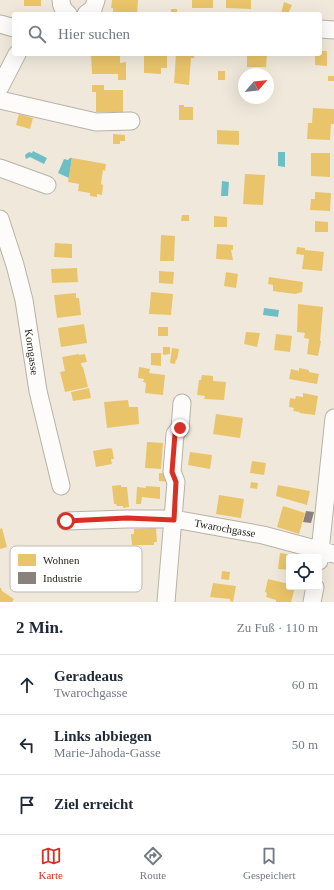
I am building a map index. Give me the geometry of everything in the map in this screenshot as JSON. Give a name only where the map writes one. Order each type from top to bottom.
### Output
[{"type":"street","points":[[61,0],[61,6],[65,12]]},
{"type":"street","points":[[89,12],[93,9],[96,0]]},
{"type":"street","points":[[0,24],[12,27]]},
{"type":"street","points":[[322,29],[334,30]]},
{"type":"street","points":[[0,87],[16,56]]},
{"type":"street","points":[[0,100],[96,122],[131,121]]},
{"type":"street","points":[[0,168],[47,184]]},
{"type":"street","name":"Korngasse","points":[[0,219],[15,265],[24,300],[38,391],[61,486]]},
{"type":"street","points":[[166,602],[174,520],[176,482],[172,472],[175,434],[180,428],[182,403]]},
{"type":"street","points":[[325,556],[334,418]]},
{"type":"street","name":"Twarochgasse","points":[[66,521],[127,518],[174,520],[263,535],[325,556]]},
{"type":"street","points":[[312,602],[314,590]]},
{"type":"water","points":[[33,151],[47,158],[44,164],[30,157],[26,159],[25,155],[29,152],[32,153]]},
{"type":"water","points":[[278,152],[285,152],[285,167],[278,166]]},
{"type":"water","points":[[72,158],[69,178],[58,173],[64,159],[68,160]]},
{"type":"water","points":[[222,181],[229,182],[228,196],[221,196]]},
{"type":"water","points":[[264,308],[279,310],[278,317],[263,315]]},
{"type":"building: Wohnen","points":[[24,0],[41,0],[41,6],[24,6]]},
{"type":"building: Wohnen","points":[[112,0],[138,0],[137,12],[113,12],[113,8],[111,8]]},
{"type":"building: Wohnen","points":[[192,0],[213,0],[213,8],[192,8]]},
{"type":"building: Wohnen","points":[[226,0],[251,0],[251,9],[226,8]]},
{"type":"building: Wohnen","points":[[284,2],[292,5],[289,12],[282,12]]},
{"type":"building: Wohnen","points":[[171,9],[177,9],[177,12],[171,12]]},
{"type":"building: Wohnen","points":[[322,51],[327,51],[327,66],[315,65],[315,56],[322,56]]},
{"type":"building: Wohnen","points":[[91,56],[120,56],[120,63],[126,62],[126,80],[118,80],[118,74],[92,74]]},
{"type":"building: Wohnen","points":[[144,56],[167,56],[167,68],[161,68],[161,74],[144,73]]},
{"type":"building: Wohnen","points":[[176,56],[194,56],[194,58],[191,58],[189,85],[174,83]]},
{"type":"building: Wohnen","points":[[247,56],[267,56],[266,67],[247,67]]},
{"type":"building: Wohnen","points":[[218,71],[225,71],[225,80],[218,80]]},
{"type":"building: Wohnen","points":[[328,76],[334,76],[334,81],[328,81]]},
{"type":"building: Wohnen","points":[[92,85],[104,85],[104,90],[123,90],[123,112],[96,112],[96,92],[92,92]]},
{"type":"building: Wohnen","points":[[179,105],[184,105],[184,107],[193,107],[193,120],[179,120]]},
{"type":"building: Wohnen","points":[[313,108],[334,109],[334,124],[331,124],[330,140],[307,139],[308,123],[312,123]]},
{"type":"building: Wohnen","points":[[19,114],[33,118],[30,129],[16,125]]},
{"type":"building: Wohnen","points":[[217,130],[239,131],[239,145],[217,144]]},
{"type":"building: Wohnen","points":[[113,134],[125,135],[125,141],[120,141],[120,144],[113,144]]},
{"type":"building: Wohnen","points":[[311,153],[330,153],[330,177],[311,176]]},
{"type":"building: Wohnen","points":[[72,158],[106,164],[105,171],[103,170],[101,184],[103,185],[102,195],[97,194],[97,197],[90,196],[90,193],[78,191],[79,184],[68,182]]},
{"type":"building: Wohnen","points":[[245,174],[265,175],[263,205],[243,204]]},
{"type":"building: Wohnen","points":[[315,192],[331,193],[330,211],[310,210],[311,199],[315,199]]},
{"type":"building: Wohnen","points":[[182,215],[189,215],[189,221],[181,221]]},
{"type":"building: Wohnen","points":[[214,216],[227,217],[227,227],[214,227]]},
{"type":"building: Wohnen","points":[[315,221],[328,222],[328,232],[315,232]]},
{"type":"building: Wohnen","points":[[161,235],[175,236],[174,261],[160,261]]},
{"type":"building: Wohnen","points":[[55,243],[72,244],[72,258],[54,257]]},
{"type":"building: Wohnen","points":[[217,244],[233,245],[233,250],[231,250],[233,260],[216,259]]},
{"type":"building: Wohnen","points":[[297,247],[305,248],[305,250],[324,252],[322,271],[302,269],[304,255],[296,254]]},
{"type":"building: Wohnen","points":[[77,268],[78,282],[52,283],[51,269]]},
{"type":"building: Wohnen","points":[[159,271],[174,272],[173,284],[159,283]]},
{"type":"building: Wohnen","points":[[226,272],[238,274],[236,288],[224,286]]},
{"type":"building: Wohnen","points":[[269,277],[303,282],[302,292],[295,294],[273,291],[273,285],[268,284]]},
{"type":"building: Wohnen","points":[[151,292],[173,294],[171,315],[149,314]]},
{"type":"building: Wohnen","points":[[76,293],[76,298],[79,298],[81,315],[57,318],[54,295]]},
{"type":"building: Wohnen","points":[[298,304],[323,307],[321,341],[318,356],[307,354],[309,339],[304,338],[305,333],[297,332]]},
{"type":"building: Wohnen","points":[[84,324],[87,343],[61,347],[58,328]]},
{"type":"building: Wohnen","points":[[158,327],[168,327],[168,336],[158,336]]},
{"type":"building: Wohnen","points":[[246,332],[260,333],[257,347],[244,344]]},
{"type":"building: Wohnen","points":[[276,334],[292,336],[290,352],[274,350]]},
{"type":"building: Wohnen","points":[[163,347],[170,347],[170,354],[163,355]]},
{"type":"building: Wohnen","points":[[172,348],[179,349],[175,364],[170,363]]},
{"type":"building: Wohnen","points":[[151,353],[161,353],[161,366],[151,365]]},
{"type":"building: Wohnen","points":[[85,354],[87,362],[81,363],[88,387],[65,392],[60,372],[65,371],[62,357]]},
{"type":"building: Wohnen","points":[[139,367],[150,369],[149,373],[165,375],[163,395],[145,393],[146,383],[143,382],[144,379],[138,378]]},
{"type":"building: Wohnen","points":[[299,368],[319,374],[317,384],[289,379],[291,369],[299,371]]},
{"type":"building: Wohnen","points":[[202,375],[213,376],[213,381],[226,382],[224,400],[204,399],[205,396],[197,395],[199,380],[201,380]]},
{"type":"building: Wohnen","points":[[89,388],[91,398],[73,401],[71,392]]},
{"type":"building: Wohnen","points":[[303,393],[318,396],[315,415],[299,413],[300,412],[293,411],[294,408],[289,407],[290,398],[295,399],[296,396],[303,397]]},
{"type":"building: Wohnen","points":[[128,400],[129,407],[138,407],[139,424],[107,428],[104,402]]},
{"type":"building: Wohnen","points":[[216,414],[243,418],[240,438],[213,434]]},
{"type":"building: Wohnen","points":[[147,442],[163,443],[161,469],[145,468]]},
{"type":"building: Wohnen","points":[[112,448],[114,459],[111,459],[112,464],[96,467],[93,451]]},
{"type":"building: Wohnen","points":[[190,452],[212,455],[210,469],[188,465]]},
{"type":"building: Wohnen","points":[[252,461],[266,463],[264,475],[250,473]]},
{"type":"building: Wohnen","points":[[159,473],[170,474],[169,482],[159,481]]},
{"type":"building: Wohnen","points":[[251,482],[258,483],[257,489],[250,488]]},
{"type":"building: Wohnen","points":[[121,485],[121,487],[127,487],[129,507],[123,508],[123,506],[117,506],[114,504],[112,486]]},
{"type":"building: Wohnen","points":[[278,485],[310,491],[307,505],[276,496]]},
{"type":"building: Wohnen","points":[[146,486],[160,487],[160,499],[142,497],[141,504],[136,504],[137,487],[146,488]]},
{"type":"building: Wohnen","points":[[219,495],[244,499],[241,518],[216,514]]},
{"type":"building: Wohnen","points":[[283,506],[305,513],[299,534],[277,527]]},
{"type":"building: Wohnen","points":[[2,528],[7,547],[0,549],[0,529]]},
{"type":"building: Wohnen","points":[[156,528],[157,542],[154,542],[154,545],[132,545],[131,534],[134,534],[134,529]]},
{"type":"building: Wohnen","points":[[280,553],[287,554],[286,554],[286,570],[278,569]]},
{"type":"building: Wohnen","points":[[222,571],[230,572],[229,580],[221,579]]},
{"type":"building: Wohnen","points":[[268,579],[286,583],[286,590],[294,590],[291,602],[276,602],[276,600],[266,597],[267,593],[265,592]]},
{"type":"building: Wohnen","points":[[213,583],[236,586],[233,602],[230,601],[230,599],[210,597]]},
{"type":"building: Wohnen","points":[[0,588],[14,599],[12,602],[0,602]]},
{"type":"building: Industrie","points":[[306,511],[314,512],[311,523],[303,522]]},
{"type":"route","points":[[66,521],[127,518],[174,520],[176,482],[172,472],[175,434],[180,428]]}]
